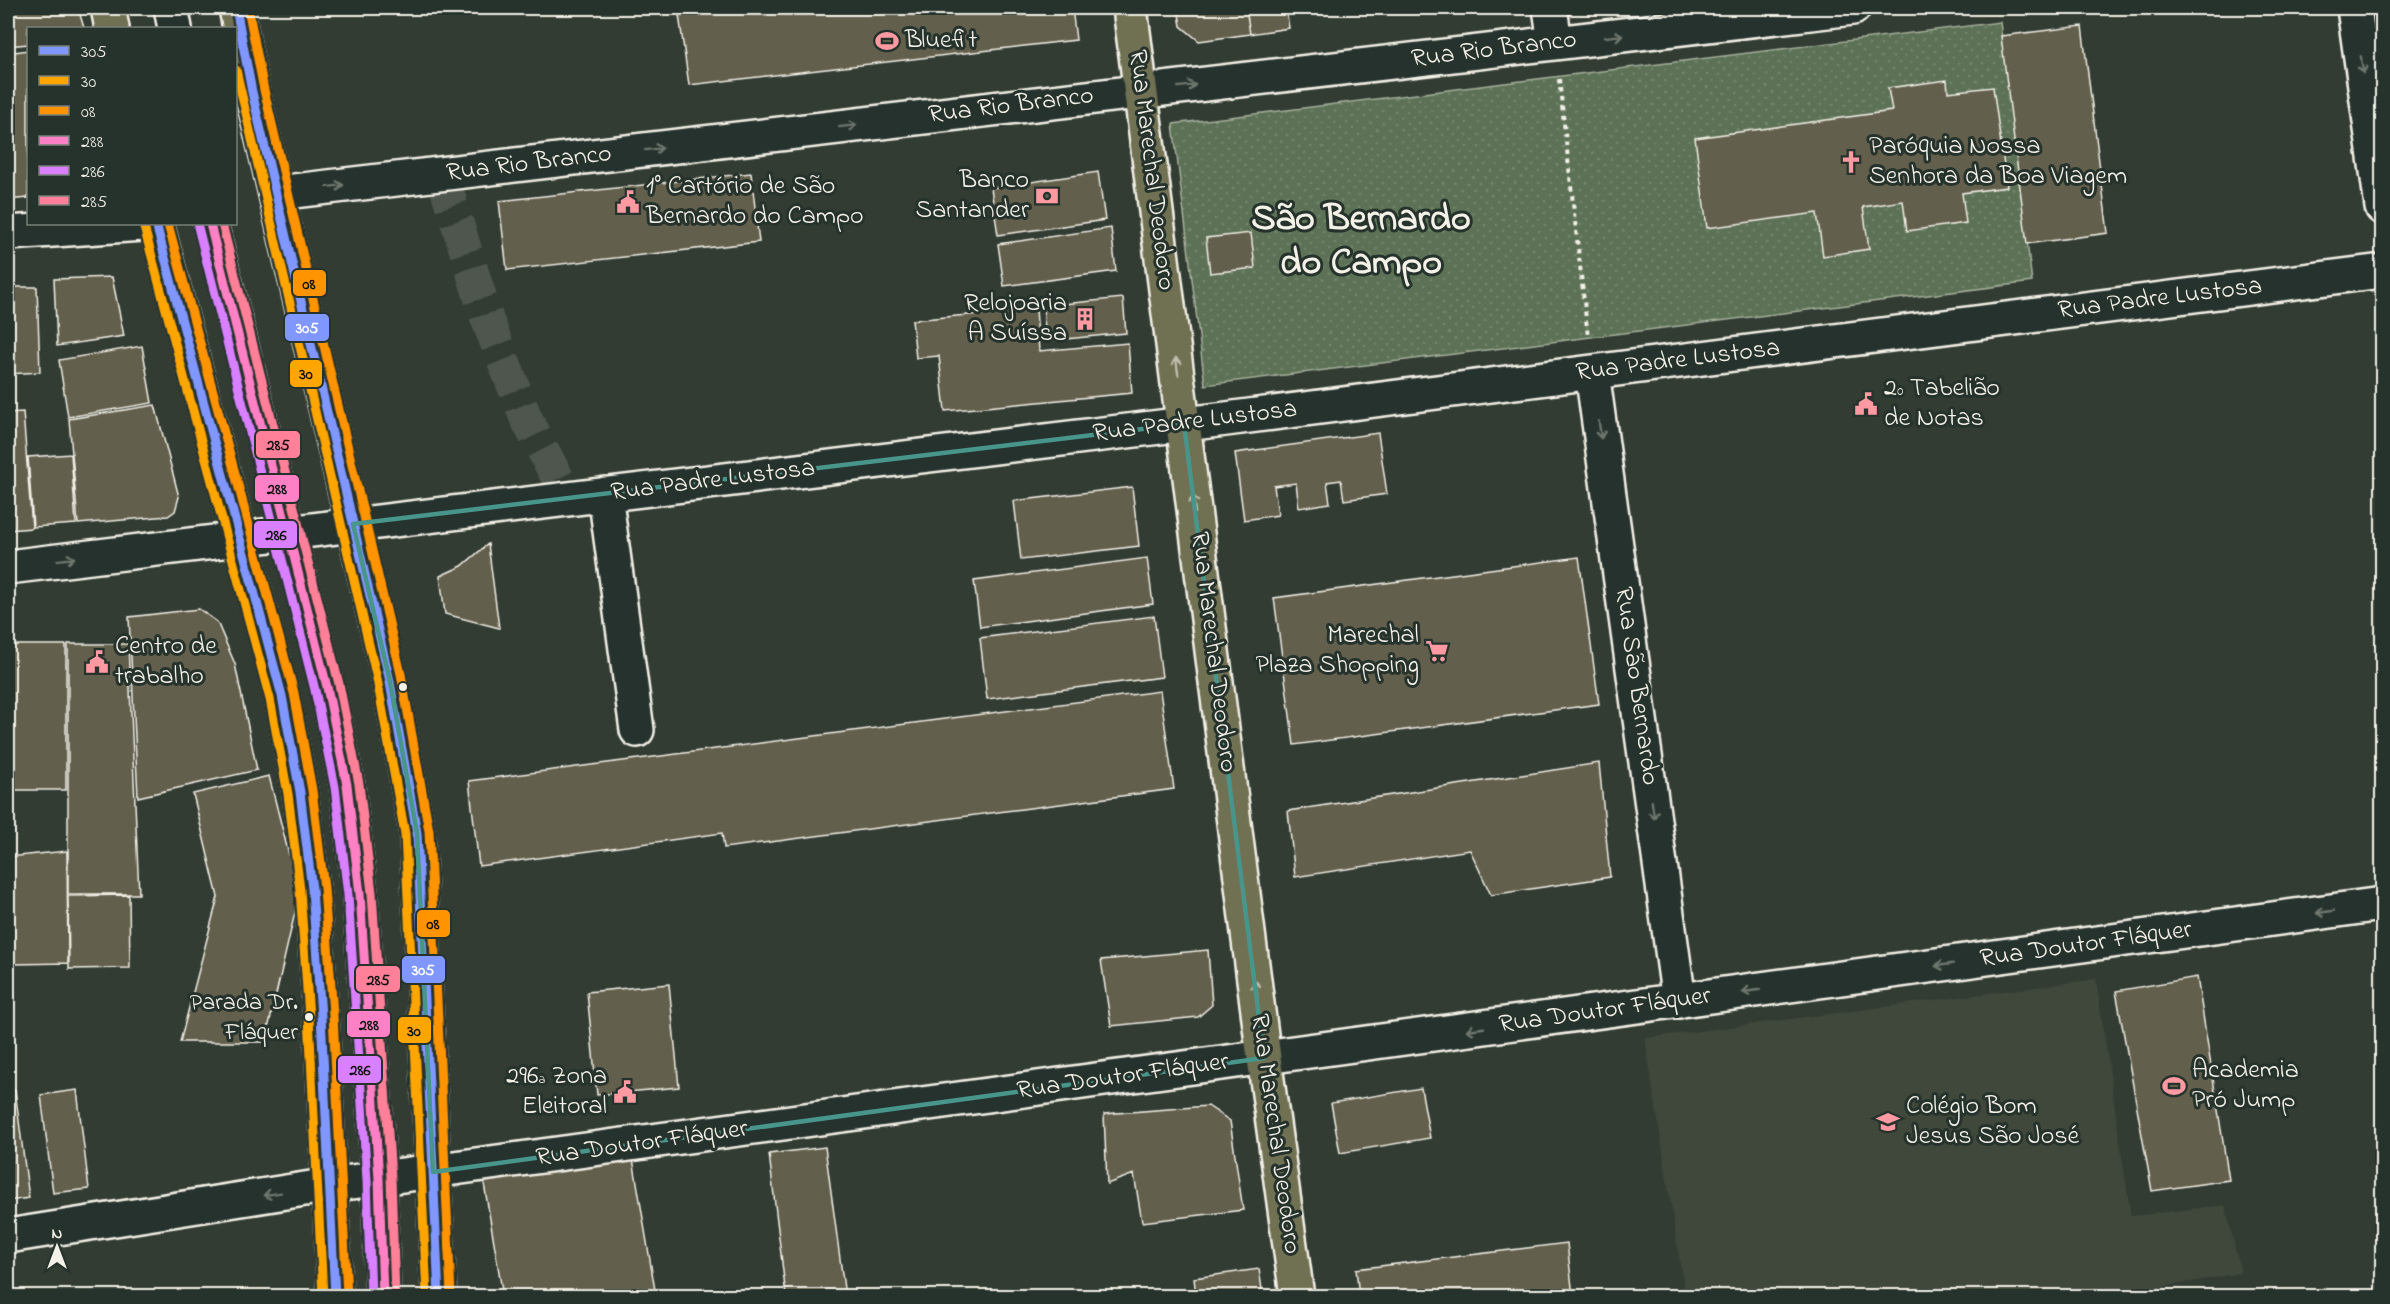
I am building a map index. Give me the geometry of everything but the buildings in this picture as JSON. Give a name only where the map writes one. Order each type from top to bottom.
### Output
[{"type":"main road","points":[[108,8],[112,27]]},
{"type":"main road","points":[[236,8],[252,92],[389,677],[417,833],[439,1296]]},
{"type":"main road","name":"Rua Marechal Deodoro","points":[[1130,8],[1264,1058],[1297,1296]]},
{"type":"main road","points":[[156,225],[282,696],[300,792],[312,889],[335,1296]]},
{"type":"street","points":[[171,8],[175,27]]},
{"type":"street","points":[[1550,8],[1556,42]]},
{"type":"street","name":"Rua Rio Branco","points":[[277,193],[1853,8]]},
{"type":"street","points":[[2354,8],[2382,207]]},
{"type":"street","points":[[8,233],[128,225]]},
{"type":"street","points":[[210,225],[327,687],[347,785],[360,894],[379,1179],[383,1296]]},
{"type":"street","name":"Rua Padre Lustosa","points":[[8,567],[238,537],[1184,424],[2382,271]]},
{"type":"street","name":"Rua São Bernardo","points":[[1592,372],[1679,1001]]},
{"type":"street","points":[[605,494],[636,730]]},
{"type":"street","name":"Rua Doutor Fláquer","points":[[8,1236],[330,1185],[2382,904]]},
{"type":"path","points":[[1556,42],[1592,372]]},
{"type":"highlighted area","points":[[1184,424],[1264,1058],[433,1172],[417,833],[389,677],[353,524]]},
{"type":"shaded area","name":"Colégio Bom Jesus São José","points":[[2096,979],[2131,1216],[2225,1205],[2241,1273],[2163,1287],[2166,1296],[1685,1296],[1645,1038]]},
{"type":"green space","points":[[2000,22],[2032,282],[1205,385],[1173,124]]},
{"type":"tunnel","points":[[442,174],[487,319],[526,418],[568,498]]},
{"type":"transit line","name":"305","points":[[236,8],[252,92],[389,677],[417,833],[439,1296]]},
{"type":"transit line","name":"08","points":[[248,8],[264,90],[401,674],[429,831],[451,1295]]},
{"type":"transit line","name":"30","points":[[237,74],[377,679],[405,834],[427,1296]]},
{"type":"transit line","name":"305","points":[[156,225],[282,696],[300,792],[312,889],[321,1016],[335,1296]]},
{"type":"transit line","name":"08","points":[[168,225],[294,693],[312,790],[324,888],[333,1015],[347,1295]]},
{"type":"transit line","name":"288","points":[[210,225],[327,687],[347,785],[360,894],[379,1179],[383,1296]]},
{"type":"transit line","name":"285","points":[[222,225],[339,684],[359,784],[372,893],[391,1178],[395,1296]]},
{"type":"transit line","name":"30","points":[[144,227],[270,699],[288,794],[300,890],[309,1017],[323,1296]]},
{"type":"transit line","name":"286","points":[[198,227],[315,690],[335,787],[348,895],[367,1180],[371,1296]]},
{"type":"place","name":"Bluefit","points":[[887,41]]},
{"type":"place","name":"Paróquia Nossa Senhora da Boa Viagem","points":[[1851,162]]},
{"type":"place","name":"Banco Santander","points":[[1047,196]]},
{"type":"place","name":"1° Cartório de São Bernardo do Campo","points":[[628,202]]},
{"type":"place","name":"Relojoaria A Suíssa","points":[[1085,319]]},
{"type":"place","name":"2º Tabelião de Notas","points":[[1866,404]]},
{"type":"place","name":"Marechal Plaza Shopping","points":[[1437,651]]},
{"type":"place","name":"Centro de trabalho","points":[[97,662]]},
{"type":"place","name":"Parada Dr. Fláquer","points":[[309,1017]]},
{"type":"place","name":"Academia Pró Jump","points":[[2174,1086]]},
{"type":"place","name":"296ª Zona Eleitoral","points":[[625,1092]]},
{"type":"place","name":"Colégio Bom Jesus São José","points":[[1888,1122]]},
{"type":"district","name":"São Bernardo do Campo","points":[[1361,242]]}]
